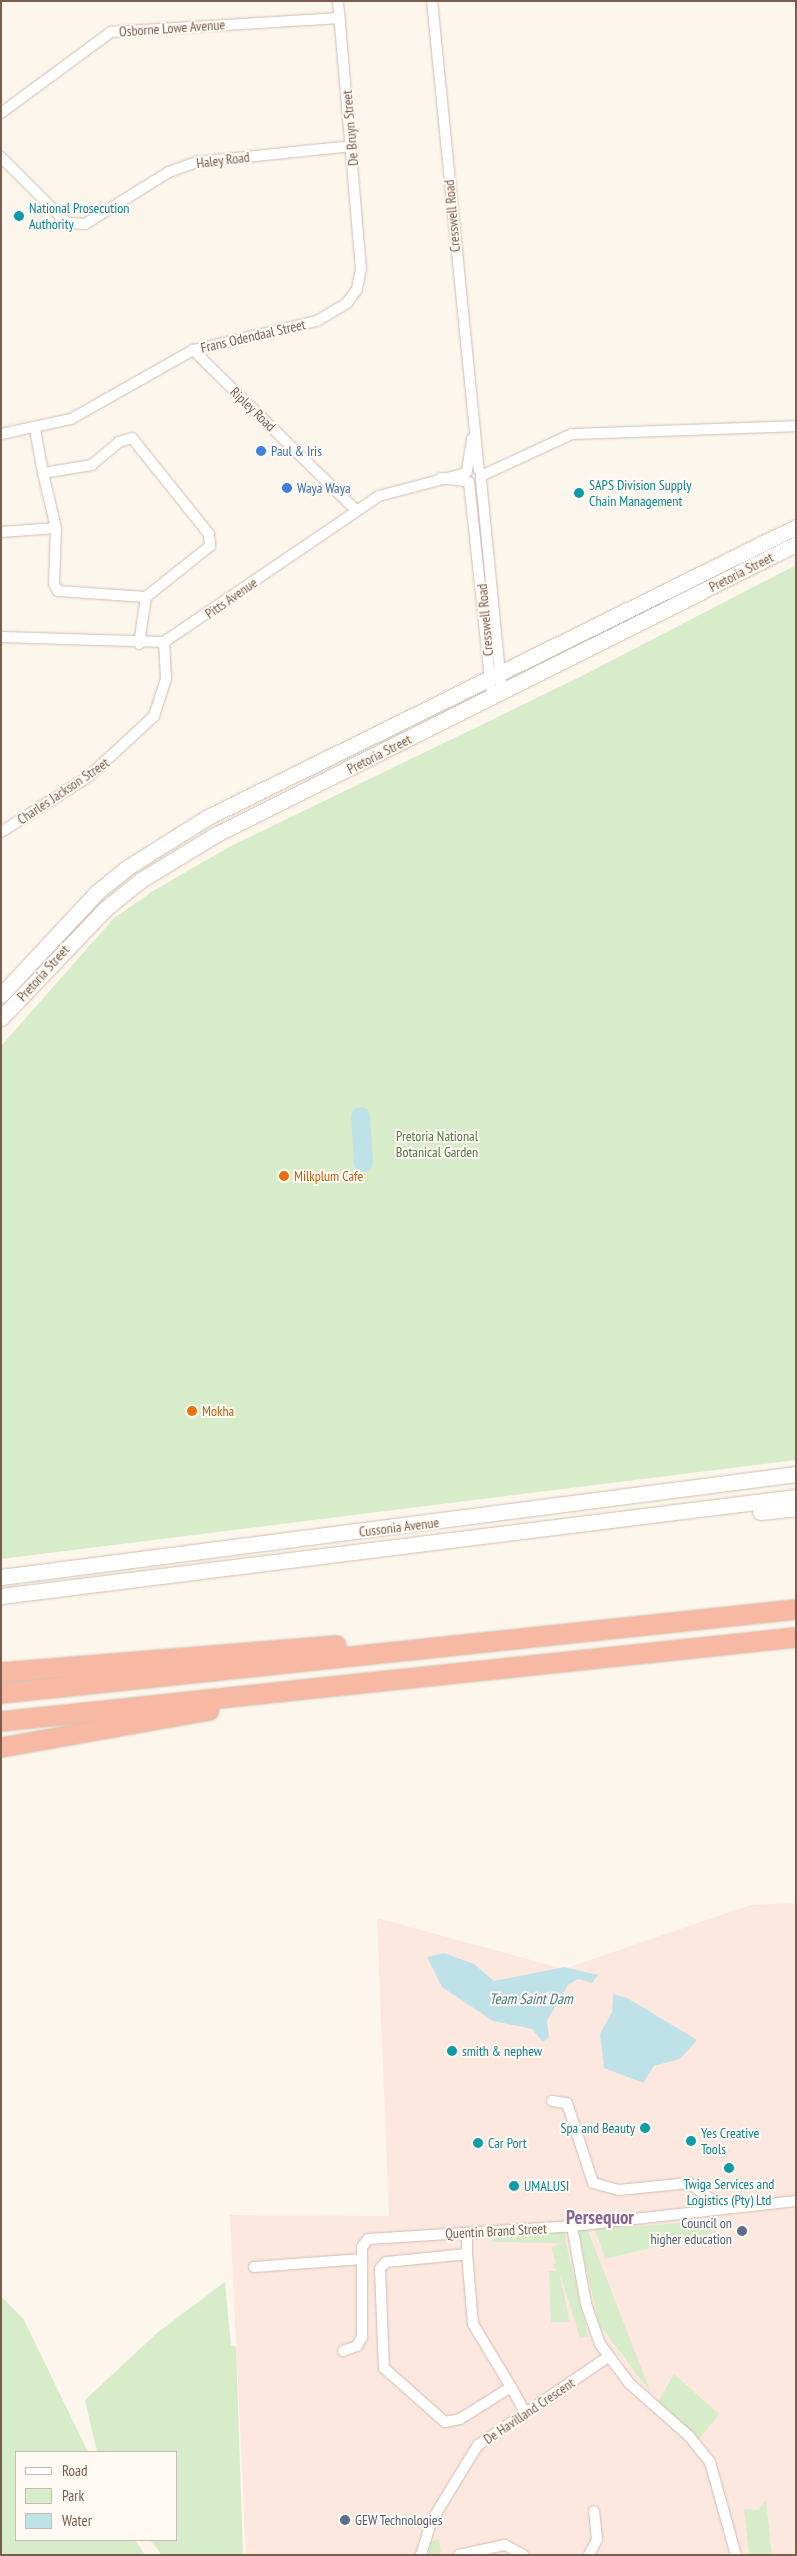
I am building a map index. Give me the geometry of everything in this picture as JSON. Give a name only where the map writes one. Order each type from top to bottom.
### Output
[{"type":"highway","points":[[1,1672],[502,1632],[796,1601]]},
{"type":"highway","points":[[1,1694],[796,1609]]},
{"type":"highway","points":[[1,1721],[796,1637]]},
{"type":"highway","points":[[1,1746],[477,1670]]},
{"type":"main road","name":"Pretoria Street","points":[[1,995],[91,898],[128,867],[208,817],[494,673],[796,527]]},
{"type":"main road","name":"Pretoria Street","points":[[1,1018],[72,941],[141,880],[215,835],[796,544]]},
{"type":"main road","name":"Cussonia Avenue","points":[[1,1577],[796,1474]]},
{"type":"main road","name":"Cussonia Avenue","points":[[1,1596],[796,1497]]},
{"type":"main road","points":[[709,1508],[733,1514],[796,1508]]},
{"type":"street","name":"De Bruyn Street","points":[[338,1],[361,254]]},
{"type":"street","name":"Cresswell Road","points":[[432,1],[473,430],[480,475],[494,673]]},
{"type":"street","name":"Osborne Lowe Avenue","points":[[1,113],[111,32],[340,18]]},
{"type":"street","name":"Haley Road","points":[[1,157],[67,223],[86,224],[169,172],[197,162],[352,146]]},
{"type":"street","name":"Frans Odendaal Street","points":[[1,434],[35,429],[71,419],[192,350],[317,321],[337,312],[357,289],[361,254]]},
{"type":"street","name":"Ripley Road","points":[[192,350],[356,510]]},
{"type":"street","name":"Pitts Avenue","points":[[1,637],[139,644],[164,642],[356,510],[392,490],[440,478],[480,475],[572,434],[796,426]]},
{"type":"street","points":[[35,429],[43,473],[56,528],[54,584],[58,591],[146,597],[210,546],[212,538],[142,445],[128,438],[92,465],[43,473]]},
{"type":"street","name":"Cresswell Road","points":[[473,430],[467,477],[497,695]]},
{"type":"street","points":[[1,532],[56,528]]},
{"type":"street","points":[[139,644],[146,597]]},
{"type":"street","name":"Charles Jackson Street","points":[[1,832],[88,777],[142,729],[162,697],[164,642]]},
{"type":"street","points":[[552,2101],[567,2103],[592,2183],[619,2190],[689,2183],[722,2207]]},
{"type":"street","name":"Quentin Brand Street","points":[[362,2259],[363,2244],[376,2238],[572,2226],[796,2200]]},
{"type":"street","points":[[572,2226],[588,2313],[608,2357],[710,2462],[736,2555]]},
{"type":"street","points":[[467,2233],[473,2324],[512,2387],[525,2412]]},
{"type":"street","points":[[468,2254],[382,2265],[382,2363],[401,2387],[446,2422],[460,2419],[512,2387]]},
{"type":"street","points":[[254,2267],[362,2259],[362,2337],[358,2346],[343,2352]]},
{"type":"street","name":"De Havilland Crescent","points":[[421,2555],[432,2520],[478,2445],[608,2357]]},
{"type":"street","points":[[590,2555],[597,2539],[594,2512]]},
{"type":"street","points":[[460,2555],[506,2545],[523,2555]]},
{"type":"shaded area","points":[[796,1903],[796,2555],[246,2555],[230,2215],[389,2216],[377,1918],[564,1969],[750,1905]]},
{"type":"green space","name":"Pretoria National Botanical Garden","points":[[796,565],[796,1460],[1,1559],[1,1046],[114,918],[153,891],[229,847],[580,677]]},
{"type":"green space","points":[[712,2221],[717,2232],[605,2259],[595,2229]]},
{"type":"green space","points":[[587,2228],[651,2393],[599,2324],[578,2231]]},
{"type":"green space","points":[[565,2232],[588,2337],[580,2338],[559,2271],[570,2322],[551,2322],[549,2271],[556,2271],[553,2264],[556,2263],[551,2247],[564,2243],[491,2242],[495,2235]]},
{"type":"green space","points":[[225,2282],[231,2345],[236,2347],[243,2555],[162,2555],[151,2541],[178,2541],[178,2451],[97,2451],[85,2400],[157,2333]]},
{"type":"green space","points":[[1,2296],[24,2320],[88,2451],[15,2451],[15,2541],[136,2541],[145,2555],[1,2555]]},
{"type":"green space","points":[[674,2374],[719,2414],[699,2439],[658,2402]]},
{"type":"green space","points":[[766,2500],[772,2555],[749,2555],[744,2509],[758,2510]]},
{"type":"green space","points":[[439,2539],[441,2555],[429,2555],[428,2543]]},
{"type":"water","name":"Team Saint Dam","points":[[444,1953],[474,1964],[494,1981],[564,1967],[598,1975],[592,1983],[578,1979],[568,1985],[547,2021],[549,2037],[543,2042],[532,2029],[493,2021],[442,1987],[427,1957]]},
{"type":"water","points":[[613,1994],[627,1998],[697,2040],[680,2059],[654,2066],[643,2083],[604,2068],[600,2034],[612,2012]]},
{"type":"waterway","points":[[360,1116],[363,1162]]},
{"type":"place","name":"National Prosecution Authority","points":[[19,216]]},
{"type":"place","name":"Paul & Iris","points":[[261,451]]},
{"type":"place","name":"Waya Waya","points":[[287,488]]},
{"type":"place","name":"SAPS Division Supply Chain Management","points":[[579,493]]},
{"type":"place","name":"Milkplum Cafe","points":[[284,1176]]},
{"type":"place","name":"Mokha","points":[[192,1411]]},
{"type":"place","name":"smith & nephew","points":[[452,2051]]},
{"type":"place","name":"Spa and Beauty","points":[[645,2128]]},
{"type":"place","name":"Yes Creative Tools","points":[[691,2141]]},
{"type":"place","name":"Car Port","points":[[478,2143]]},
{"type":"place","name":"Twiga Services and Logistics (Pty) Ltd","points":[[729,2168]]},
{"type":"place","name":"UMALUSI","points":[[514,2186]]},
{"type":"place","name":"Council on higher education","points":[[742,2231]]},
{"type":"place","name":"GEW Technologies","points":[[345,2520]]},
{"type":"district","name":"Persequor","points":[[600,2218]]}]
